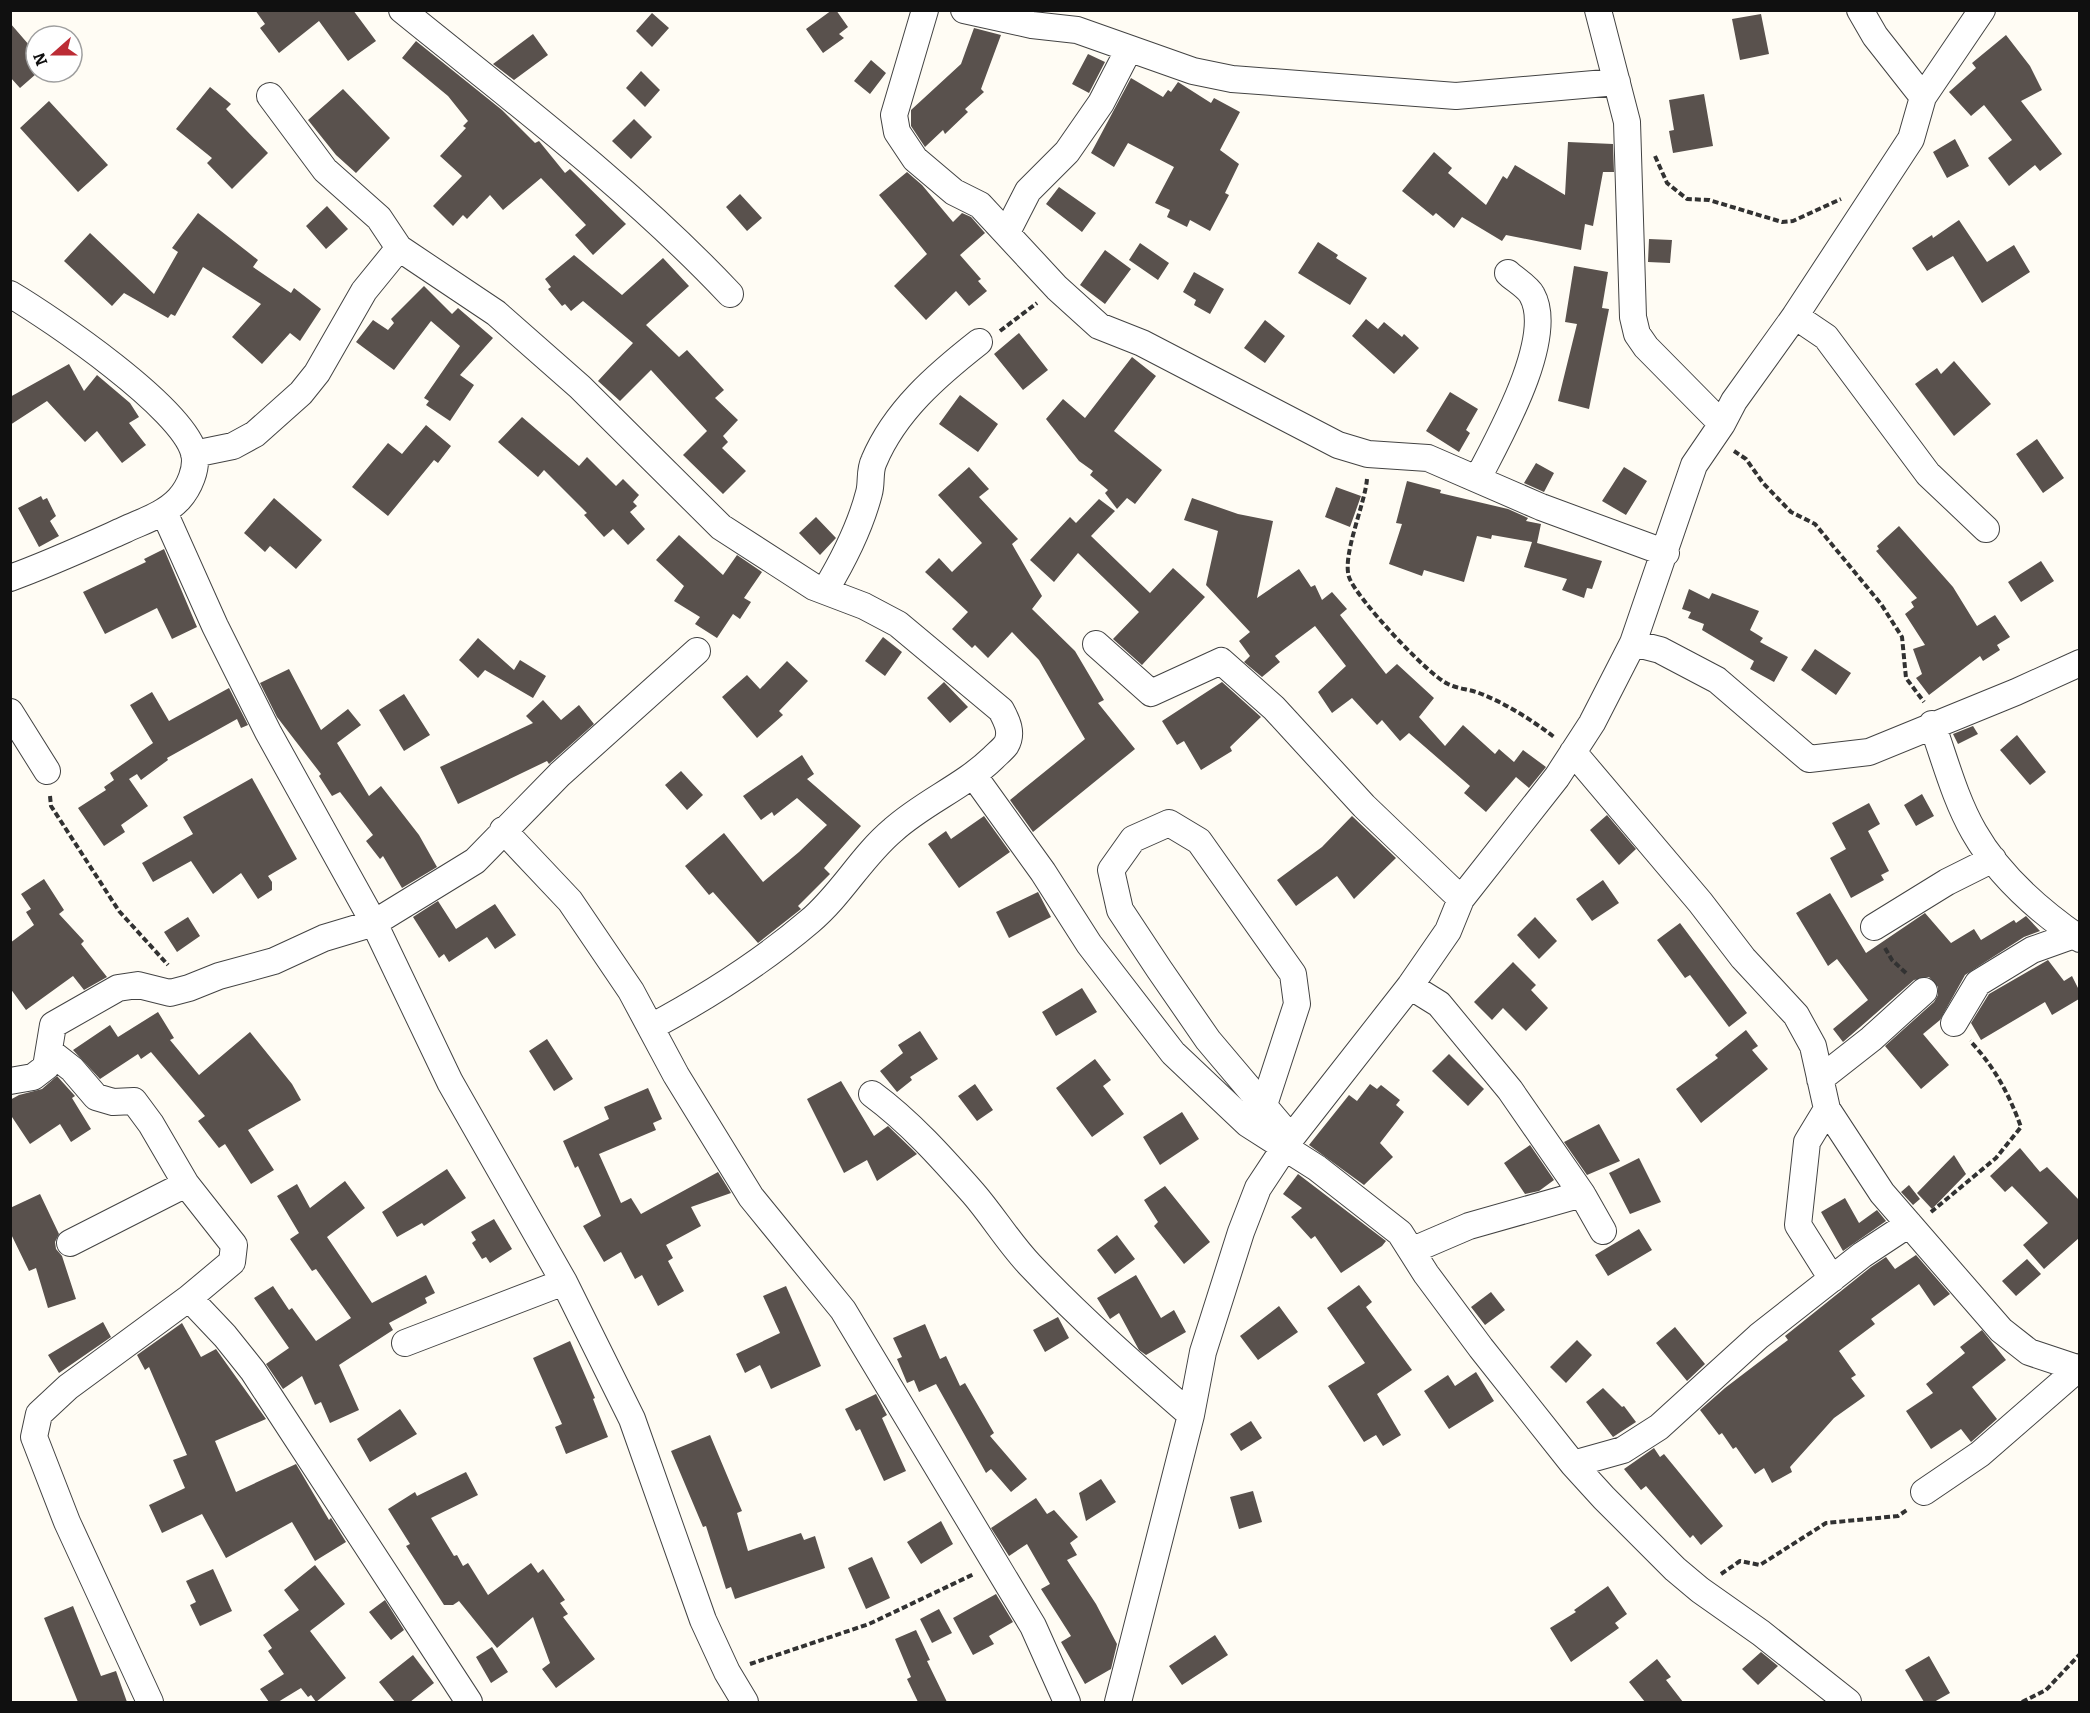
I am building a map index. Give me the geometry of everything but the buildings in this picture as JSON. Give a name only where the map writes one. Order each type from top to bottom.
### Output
[{"type":"street","points":[[402,10],[571,146],[680,241],[730,294]]},
{"type":"street","points":[[925,10],[894,115],[897,132],[915,159],[954,192],[980,205],[1057,288],[1099,326],[1151,348],[1338,445],[1368,454],[1428,458],[1541,507],[1666,553]]},
{"type":"street","points":[[964,10],[991,14],[1032,25],[1077,30],[1193,71],[1232,79],[1456,96],[1617,82]]},
{"type":"street","points":[[1598,10],[1627,122],[1632,317],[1637,334],[1646,347],[1718,430]]},
{"type":"street","points":[[1860,10],[1895,64],[1923,97]]},
{"type":"street","points":[[1118,1702],[1191,1415],[1203,1352],[1241,1232],[1258,1188],[1287,1143],[1410,986],[1448,931],[1461,899],[1573,752],[1611,688],[1633,643],[1666,553],[1694,465],[1718,430],[1734,400],[1795,316],[1911,139],[1923,97],[1982,10]]},
{"type":"street","points":[[1007,232],[1028,191],[1067,152],[1101,103],[1129,49]]},
{"type":"street","points":[[270,96],[325,170],[379,218],[399,248],[496,313],[580,387],[721,526],[814,587],[826,590],[898,624],[1001,710],[1009,732],[1006,745],[974,776],[892,830],[862,858],[837,893],[811,920],[717,990],[651,1026]]},
{"type":"street","points":[[194,454],[233,446],[255,434],[301,393],[317,373],[364,291],[399,248]]},
{"type":"street","points":[[1478,478],[1520,398],[1538,329],[1532,295],[1508,273]]},
{"type":"street","points":[[10,294],[36,310],[149,395],[183,432],[194,454],[192,478],[180,498],[164,512],[59,560],[10,578]]},
{"type":"street","points":[[1795,316],[1826,337],[1928,474],[1986,530]]},
{"type":"street","points":[[826,590],[857,530],[870,491],[872,463],[892,429],[903,412],[942,372],[979,342]]},
{"type":"street","points":[[164,512],[215,626],[268,732],[374,923],[450,1082],[564,1282],[633,1419],[702,1620],[740,1701]]},
{"type":"street","points":[[1633,643],[1660,650],[1718,680],[1809,759],[1869,752],[1932,724],[2016,692],[2079,663]]},
{"type":"street","points":[[1096,644],[1151,693],[1221,660],[1274,708],[1364,806],[1461,899]]},
{"type":"street","points":[[10,1081],[33,1077],[46,1067],[53,1026],[118,988],[138,985],[170,993],[219,976],[274,961],[324,938],[374,923],[475,861],[560,774],[697,651]]},
{"type":"street","points":[[10,712],[46,771]]},
{"type":"street","points":[[1932,724],[1962,807],[1974,832],[1993,859],[2046,915],[2077,937]]},
{"type":"street","points":[[1573,752],[1700,902],[1743,958],[1796,1016],[1813,1046],[1827,1109],[1882,1193],[2001,1330],[2029,1352],[2079,1368]]},
{"type":"street","points":[[974,776],[1043,872],[1089,944],[1173,1053],[1248,1124],[1287,1143],[1400,1233],[1413,1250],[1426,1274],[1467,1330],[1573,1464],[1675,1569],[1848,1702]]},
{"type":"street","points":[[1264,1105],[1297,1004],[1293,974],[1199,841],[1169,823],[1133,839],[1112,870],[1120,910],[1208,1040],[1264,1105],[1287,1143]]},
{"type":"street","points":[[503,830],[570,901],[622,977],[676,1075],[751,1197],[843,1310],[1033,1626],[1067,1702]]},
{"type":"street","points":[[1874,927],[1947,882],[1993,859]]},
{"type":"street","points":[[1954,1023],[1977,983],[2032,950],[2077,937]]},
{"type":"street","points":[[1410,986],[1439,1004],[1510,1090],[1582,1194],[1603,1231]]},
{"type":"street","points":[[1820,1078],[1871,1039],[1924,991]]},
{"type":"street","points":[[50,1051],[72,1069],[96,1097],[113,1102],[134,1101],[151,1124],[186,1184],[234,1245],[232,1262],[189,1298],[68,1387],[39,1414],[34,1437],[67,1522],[150,1702]]},
{"type":"street","points":[[872,1094],[898,1113],[919,1134],[972,1192],[1029,1263],[1065,1300],[1191,1415]]},
{"type":"street","points":[[1827,1109],[1807,1142],[1798,1225],[1832,1279]]},
{"type":"street","points":[[70,1243],[186,1184]]},
{"type":"street","points":[[1413,1250],[1470,1227],[1582,1194]]},
{"type":"street","points":[[1573,1464],[1623,1450],[1659,1427],[1759,1336],[1832,1279],[1909,1224]]},
{"type":"street","points":[[405,1343],[564,1282]]},
{"type":"street","points":[[189,1298],[225,1336],[253,1371],[469,1702]]},
{"type":"street","points":[[1924,1492],[1980,1454],[2079,1368]]},
{"type":"path","points":[[1627,122],[1641,123],[1667,183],[1687,199],[1709,200],[1782,222],[1793,221],[1843,198],[1855,196],[1870,203]]},
{"type":"path","points":[[979,342],[993,337],[1057,288]]},
{"type":"path","points":[[1718,430],[1746,459],[1762,483],[1791,512],[1815,524],[1881,604],[1902,637],[1906,678],[1930,711],[1932,724]]},
{"type":"path","points":[[1368,454],[1365,496],[1353,531],[1349,576],[1377,620],[1446,684],[1480,693],[1538,725],[1573,752]]},
{"type":"path","points":[[46,771],[51,806],[76,846],[119,911],[189,988]]},
{"type":"path","points":[[1874,927],[1892,960],[1924,991]]},
{"type":"path","points":[[1909,1224],[1947,1199],[1996,1158],[2021,1127],[2012,1103],[1986,1057],[1954,1023]]},
{"type":"path","points":[[1700,1590],[1740,1561],[1760,1564],[1826,1523],[1898,1516],[1916,1505],[1924,1492]]},
{"type":"path","points":[[727,1672],[869,1624],[995,1563]]},
{"type":"path","points":[[2022,1702],[2046,1690],[2079,1654]]}]
